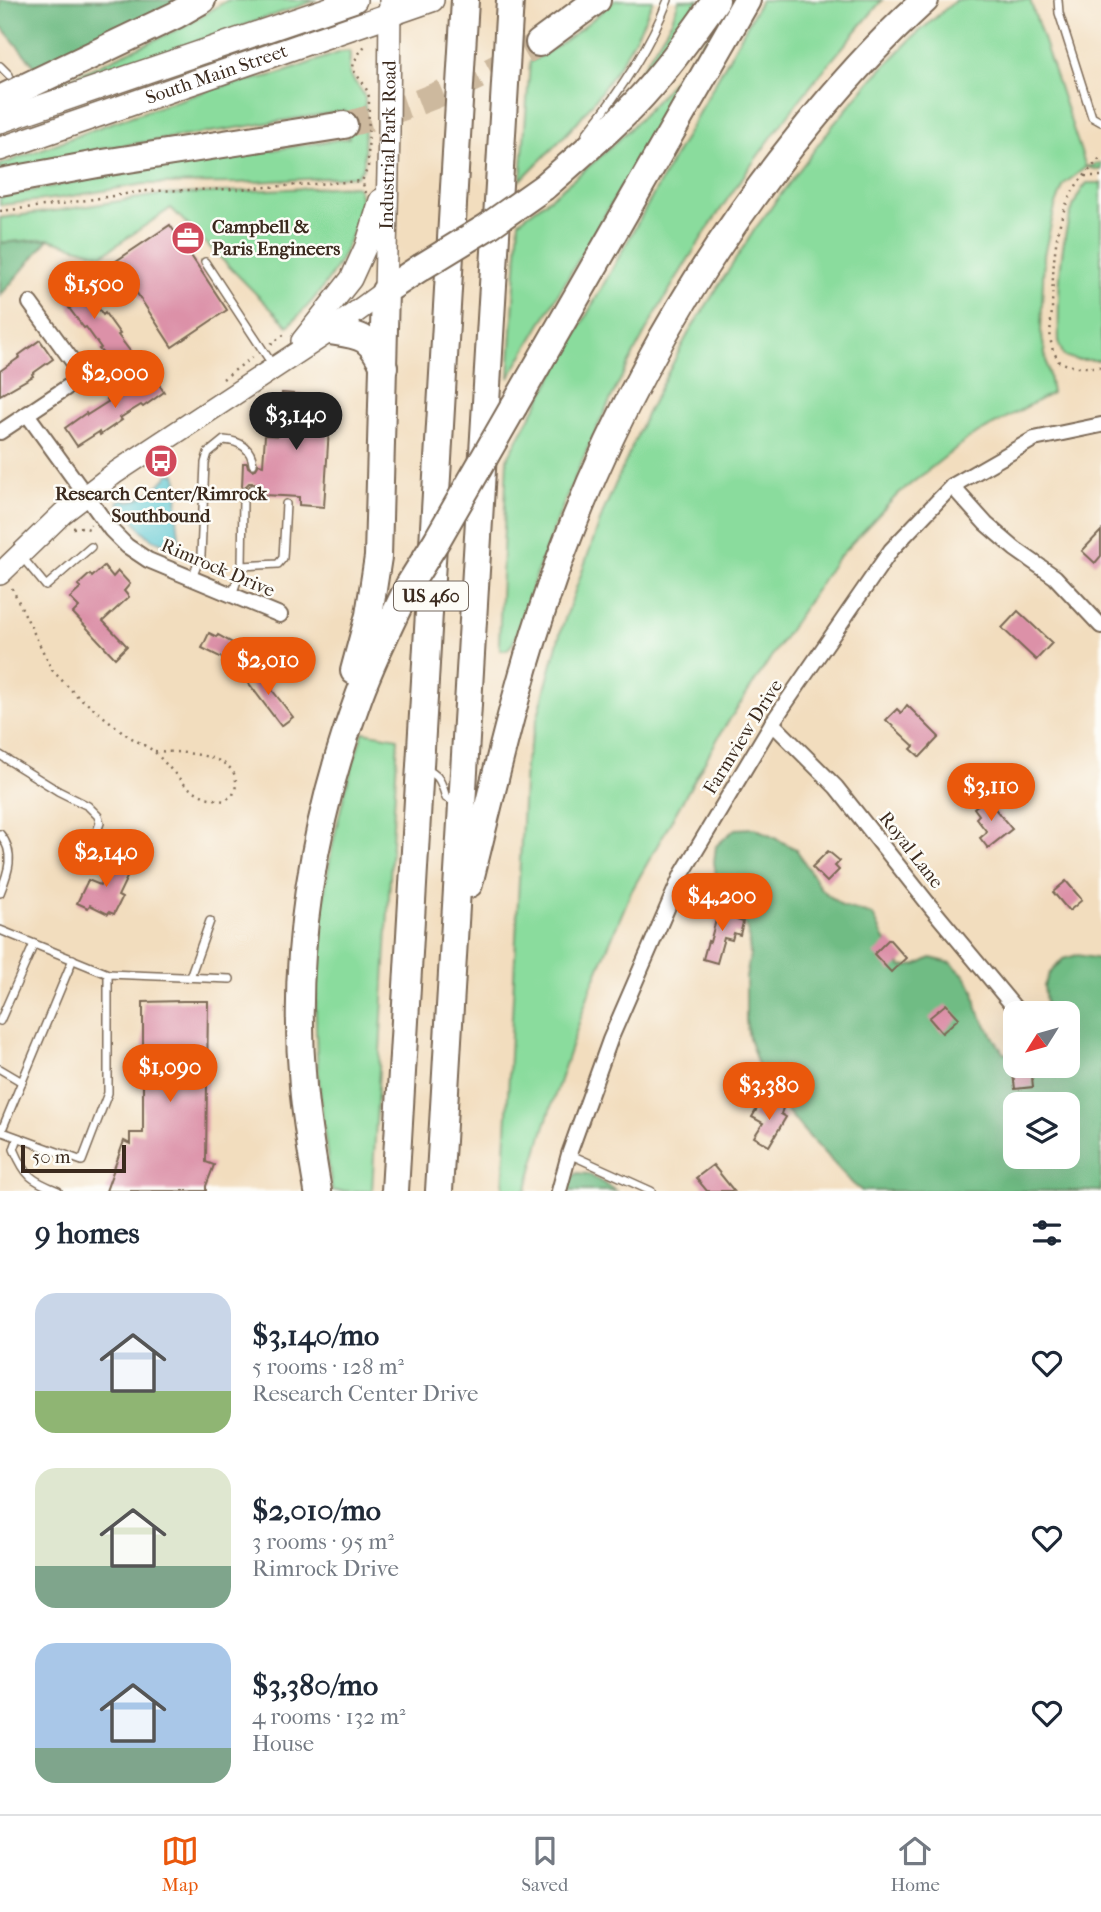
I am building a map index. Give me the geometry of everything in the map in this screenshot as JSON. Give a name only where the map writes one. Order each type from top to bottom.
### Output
[{"type":"highway","points":[[5,87],[176,15],[202,0]]},
{"type":"highway","name":"US 460","points":[[395,1191],[465,0]]},
{"type":"highway","name":"US 460","points":[[439,1191],[510,0]]},
{"type":"highway","points":[[539,43],[597,0]]},
{"type":"highway","points":[[318,1191],[303,1086],[300,1021],[302,951],[313,862],[369,615],[378,557],[385,291],[467,240],[544,187],[643,96],[677,55],[716,0]]},
{"type":"highway","points":[[337,763],[362,689],[409,585],[747,0]]},
{"type":"highway","points":[[818,112],[827,86],[897,0]]},
{"type":"highway","points":[[454,926],[464,904],[534,636],[552,580],[603,454],[644,371],[691,287],[759,187],[818,112],[873,50],[925,0]]},
{"type":"highway","points":[[0,182],[344,125]]},
{"type":"highway","points":[[330,331],[359,336],[376,349],[384,367]]},
{"type":"main road","name":"South Main Street","points":[[0,121],[355,0]]},
{"type":"main road","name":"South Main Street","points":[[0,149],[390,7],[431,0]]},
{"type":"main road","name":"Industrial Park Road","points":[[385,291],[390,7]]},
{"type":"main road","points":[[281,363],[341,293],[358,265],[371,233],[389,164]]},
{"type":"main road","points":[[4,578],[19,554],[85,495],[330,331],[385,291]]},
{"type":"street","points":[[0,432],[75,382],[80,374],[30,303]]},
{"type":"street","name":"Rimrock Drive","points":[[27,414],[111,530],[127,546],[148,560],[280,615]]},
{"type":"street","name":"Farmview Drive","points":[[559,1191],[569,1154],[610,1040],[682,874],[772,723],[891,550],[952,486],[1034,439],[1101,425]]},
{"type":"street","points":[[952,486],[986,524],[1015,549],[1055,577],[1101,626]]},
{"type":"street","name":"Royal Lane","points":[[772,723],[836,787],[1009,1001]]},
{"type":"lane","points":[[581,140],[616,95],[641,56],[668,0]]},
{"type":"lane","points":[[1058,0],[1059,13],[1092,117],[1101,122]]},
{"type":"lane","points":[[0,66],[5,87]]},
{"type":"lane","points":[[544,187],[574,149]]},
{"type":"lane","points":[[205,262],[281,363]]},
{"type":"lane","points":[[192,578],[201,555],[205,463],[208,453],[223,440],[234,441],[246,447],[253,464]]},
{"type":"lane","points":[[232,595],[242,566],[243,499],[252,489]]},
{"type":"lane","points":[[242,566],[278,564],[283,558],[286,504]]},
{"type":"lane","points":[[19,554],[46,586],[92,547]]},
{"type":"lane","points":[[0,755],[88,806],[98,816],[100,823],[87,858]]},
{"type":"lane","points":[[420,769],[433,772],[442,784],[446,798],[462,804]]},
{"type":"lane","points":[[0,834],[9,850],[10,868],[0,893]]},
{"type":"lane","points":[[190,977],[209,921]]},
{"type":"lane","points":[[0,930],[108,974],[230,979]]},
{"type":"lane","points":[[0,1021],[34,944]]},
{"type":"lane","points":[[73,959],[1,1131],[82,1161],[108,1093],[108,974]]},
{"type":"lane","points":[[0,1069],[22,1082]]},
{"type":"lane","points":[[18,1138],[14,1149],[22,1168],[34,1181],[58,1191]]},
{"type":"lane","points":[[569,1154],[651,1191]]},
{"type":"path","points":[[356,57],[354,73],[369,97],[368,167],[362,181],[366,197]]},
{"type":"path","points":[[1101,157],[1074,186],[1064,210],[1054,258],[1051,347],[1059,362],[1075,367],[1101,367]]},
{"type":"path","points":[[1084,176],[1101,176]]},
{"type":"path","points":[[0,211],[145,191],[237,189],[362,181]]},
{"type":"path","points":[[271,344],[289,331]]},
{"type":"path","points":[[69,530],[75,527],[89,529]]},
{"type":"path","points":[[4,578],[16,595],[52,670],[91,708],[128,736],[154,751],[187,787],[205,797],[224,801],[233,795],[237,782],[232,769],[216,759],[154,751]]},
{"type":"green space","points":[[0,0],[180,0],[36,68],[0,25]]},
{"type":"green space","points":[[228,0],[317,0],[0,110],[183,27]]},
{"type":"green space","points":[[615,0],[653,0],[630,48],[600,93],[521,180],[530,62],[574,34]]},
{"type":"green space","points":[[679,0],[699,0],[666,46],[630,88],[672,20]]},
{"type":"green space","points":[[761,0],[882,0],[774,134],[721,209],[672,286],[627,366],[588,448],[545,551],[513,643],[507,650],[501,650],[499,643],[507,459]]},
{"type":"green space","points":[[956,0],[1030,0],[1086,167],[1064,184],[1055,207],[1044,255],[1041,331],[1052,393],[969,438],[898,494],[835,561],[722,731],[631,892],[591,987],[526,1191],[503,1191],[525,764],[561,630],[604,510],[646,415],[688,334],[755,229],[833,125],[873,78],[913,37]]},
{"type":"green space","points":[[718,22],[509,378],[519,221],[607,151],[639,119]]},
{"type":"green space","points":[[349,51],[350,73],[365,98],[364,162],[363,168],[356,176],[237,183],[144,184],[0,205],[0,197],[105,176],[349,138],[345,111],[101,149],[0,172],[0,165],[108,124],[215,88],[279,74]]},
{"type":"green space","points":[[1101,163],[1101,170],[1086,167]]},
{"type":"green space","points":[[1087,183],[1101,183],[1101,360],[1076,360],[1064,356],[1059,345],[1061,260],[1070,216]]},
{"type":"green space","points":[[358,187],[360,206],[350,240],[319,292],[288,326],[171,208],[102,255],[49,239],[0,243],[0,218],[159,195]]},
{"type":"green space","points":[[49,239],[0,296],[0,243]]},
{"type":"green space","points":[[363,732],[398,738],[372,1191],[332,1191],[316,1040],[318,951],[329,862]]},
{"type":"green space","points":[[755,828],[796,849],[821,889],[842,906],[873,915],[902,967],[917,965],[931,958],[951,963],[964,975],[974,990],[977,1009],[1003,1053],[1003,1078],[1080,1078],[1080,1001],[1046,1001],[1044,986],[1049,974],[1063,959],[1077,955],[1101,959],[1101,1191],[862,1191],[853,1184],[764,1083],[746,1021],[746,978],[750,955],[748,929],[716,876],[716,846],[735,829]]},
{"type":"green space","points":[[577,1173],[588,1174],[616,1191],[565,1191],[568,1181]]},
{"type":"water","points":[[169,474],[176,474],[177,485],[179,545],[174,548],[150,538],[118,502],[122,499],[132,501],[144,495]]},
{"type":"building","points":[[170,225],[176,234],[187,227],[197,242],[186,248],[227,310],[172,347],[116,261]]},
{"type":"building","points":[[74,272],[133,355],[116,369],[69,308],[71,307],[56,285]]},
{"type":"building","points":[[40,340],[53,359],[32,374],[33,376],[0,395],[0,371]]},
{"type":"building","points":[[152,374],[164,392],[143,407],[141,405],[120,418],[122,420],[100,435],[99,432],[77,446],[65,428],[109,401],[107,399],[129,385]]},
{"type":"building","points":[[282,393],[331,397],[324,507],[299,505],[299,497],[265,495],[265,490],[258,489],[254,483],[242,488],[243,463],[247,463],[252,470],[259,464],[263,465],[265,435],[279,436]]},
{"type":"building","points":[[1101,531],[1101,556],[1095,563],[1082,551]]},
{"type":"building","points":[[104,566],[113,577],[118,571],[130,584],[124,591],[129,597],[103,621],[127,646],[115,658],[73,613],[79,607],[70,598],[81,588],[78,585]]},
{"type":"building","points":[[1018,611],[1052,643],[1036,660],[1002,628]]},
{"type":"building","points":[[209,633],[236,645],[228,661],[202,648]]},
{"type":"building","points":[[255,668],[293,717],[281,726],[244,677]]},
{"type":"building","points":[[907,705],[939,737],[920,757],[911,749],[914,746],[886,720],[897,709],[901,713]]},
{"type":"building","points":[[986,798],[1012,829],[988,848],[980,838],[987,832],[976,818],[979,815],[974,808]]},
{"type":"building","points":[[828,851],[840,861],[835,866],[839,870],[827,882],[812,867]]},
{"type":"building","points":[[113,857],[132,867],[118,896],[122,898],[114,914],[77,903],[88,880],[100,885]]},
{"type":"building","points":[[1066,881],[1082,900],[1069,911],[1053,892]]},
{"type":"building","points":[[719,909],[739,913],[737,920],[743,922],[740,935],[734,933],[732,940],[724,938],[717,963],[703,959]]},
{"type":"building","points":[[889,939],[906,958],[891,972],[874,954]]},
{"type":"building","points":[[208,1001],[206,1162],[214,1165],[206,1191],[106,1191],[124,1141],[130,1144],[130,1133],[143,1133],[143,1002]]},
{"type":"building","points":[[946,1004],[959,1018],[942,1033],[929,1018]]},
{"type":"building","points":[[1014,1078],[1032,1078],[1033,1087],[1015,1089]]},
{"type":"building","points":[[761,1102],[771,1109],[774,1103],[783,1108],[781,1114],[786,1117],[769,1146],[754,1137],[763,1123],[752,1117]]},
{"type":"building","points":[[713,1165],[734,1191],[707,1191],[696,1178]]},
{"type":"tunnel","points":[[344,125],[444,92],[492,70],[539,43]]},
{"type":"place","name":"Campbell & Paris Engineers","points":[[188,238]]},
{"type":"place","name":"Research Center/Rimrock Southbound","points":[[161,461]]}]
